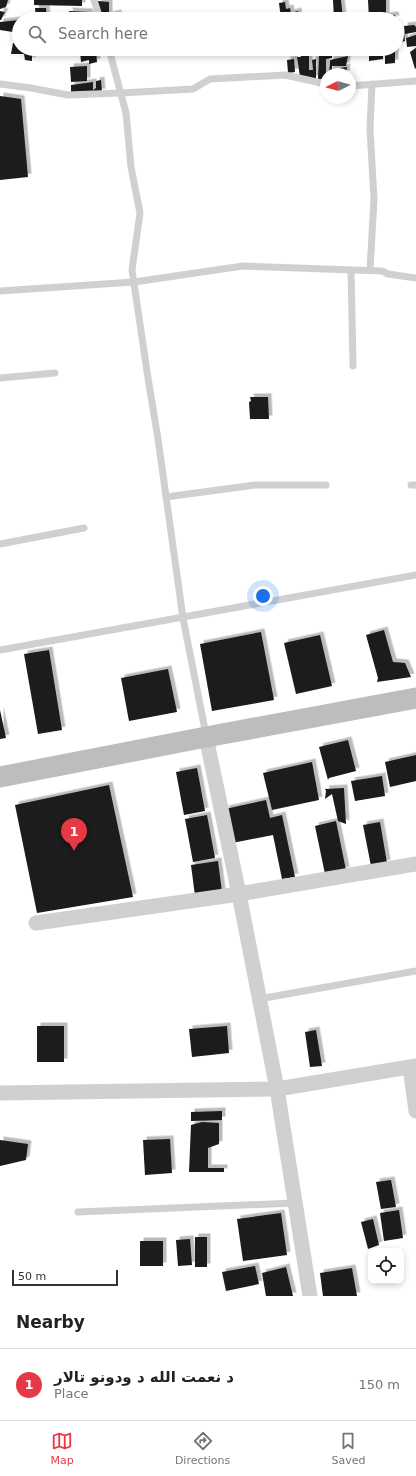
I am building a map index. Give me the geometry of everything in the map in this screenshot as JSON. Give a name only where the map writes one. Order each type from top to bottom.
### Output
[{"type":"main road","points":[[0,778],[206,737],[416,698]]},
{"type":"street","points":[[206,737],[239,894],[277,1089],[310,1296]]},
{"type":"street","points":[[36,922],[239,894],[416,864]]},
{"type":"street","points":[[0,1093],[277,1089],[413,1067],[416,1111]]},
{"type":"lane","points":[[94,0],[98,12]]},
{"type":"lane","points":[[111,56],[126,113],[131,166],[140,214],[132,270],[166,497],[182,618],[206,737]]},
{"type":"lane","points":[[0,84],[68,95],[121,94],[193,89],[210,79],[285,75],[320,83]]},
{"type":"lane","points":[[356,85],[416,81]]},
{"type":"lane","points":[[370,270],[374,199],[370,129],[372,84]]},
{"type":"lane","points":[[0,291],[134,282],[243,266],[370,270],[416,278]]},
{"type":"lane","points":[[351,270],[353,366]]},
{"type":"lane","points":[[0,378],[55,373]]},
{"type":"lane","points":[[166,497],[255,486],[326,485]]},
{"type":"lane","points":[[0,544],[84,528]]},
{"type":"lane","points":[[0,650],[416,575]]},
{"type":"lane","points":[[259,999],[416,971]]},
{"type":"lane","points":[[78,1212],[295,1203]]},
{"type":"building","points":[[0,0],[8,0],[6,7],[0,9]]},
{"type":"building","points":[[34,0],[82,0],[82,6],[34,5]]},
{"type":"building","points":[[333,0],[341,0],[342,12],[334,12]]},
{"type":"building","points":[[368,0],[386,0],[386,12],[369,12]]},
{"type":"building","points":[[98,1],[109,2],[109,12],[97,12]]},
{"type":"building","points":[[285,2],[286,9],[290,8],[291,12],[280,12],[279,3]]},
{"type":"building","points":[[35,8],[46,8],[46,12],[35,12]]},
{"type":"building","points":[[0,11],[5,12],[1,20],[0,20]]},
{"type":"building","points":[[12,21],[12,32],[0,30],[0,22]]},
{"type":"building","points":[[414,25],[416,27],[416,32],[405,34],[404,26]]},
{"type":"building","points":[[416,35],[416,46],[407,47],[406,38]]},
{"type":"building","points":[[416,48],[416,68],[415,69],[410,52]]},
{"type":"building","points":[[24,56],[32,56],[32,61],[25,60]]},
{"type":"building","points":[[80,56],[96,56],[97,62],[89,64],[89,60],[81,62]]},
{"type":"building","points":[[309,56],[309,70],[313,70],[312,60],[316,59],[316,79],[300,77],[297,57]]},
{"type":"building","points":[[319,56],[332,56],[332,58],[326,59],[326,68],[320,68],[320,79],[318,79]]},
{"type":"building","points":[[348,56],[346,66],[332,66],[332,68],[329,68],[330,60]]},
{"type":"building","points":[[369,56],[383,56],[383,59],[369,61]]},
{"type":"building","points":[[385,56],[395,56],[395,63],[385,64]]},
{"type":"building","points":[[294,59],[295,72],[288,73],[287,60]]},
{"type":"building","points":[[87,66],[87,81],[71,82],[70,67]]},
{"type":"building","points":[[101,80],[102,92],[71,95],[71,85],[93,82],[93,90],[96,88],[96,81]]},
{"type":"building","points":[[0,96],[21,99],[28,177],[0,180]]},
{"type":"building","points":[[250,397],[268,397],[269,419],[250,419]]},
{"type":"building","points":[[384,630],[393,662],[405,663],[411,677],[377,682],[378,678],[366,635]]},
{"type":"building","points":[[261,632],[274,700],[212,711],[200,644]]},
{"type":"building","points":[[320,635],[332,686],[296,694],[284,643]]},
{"type":"building","points":[[49,650],[62,730],[38,734],[24,654]]},
{"type":"building","points":[[168,669],[177,712],[129,721],[121,678]]},
{"type":"building","points":[[0,710],[6,738],[0,739]]},
{"type":"building","points":[[348,740],[356,771],[329,778],[328,780],[319,747]]},
{"type":"building","points":[[416,755],[416,781],[390,787],[385,762]]},
{"type":"building","points":[[312,762],[319,800],[272,810],[263,773]]},
{"type":"building","points":[[197,768],[205,811],[184,815],[176,772]]},
{"type":"building","points":[[382,776],[385,796],[355,801],[351,781]]},
{"type":"building","points":[[109,785],[133,897],[37,913],[15,805]]},
{"type":"building","points":[[344,788],[346,824],[338,821],[332,794],[325,799],[325,789]]},
{"type":"building","points":[[266,800],[270,818],[282,815],[295,877],[282,879],[273,835],[232,843],[225,809]]},
{"type":"building","points":[[207,815],[215,858],[193,862],[185,819]]},
{"type":"building","points":[[336,821],[346,870],[325,874],[315,826]]},
{"type":"building","points":[[380,822],[387,863],[371,866],[363,825]]},
{"type":"building","points":[[218,861],[222,892],[195,896],[191,865]]},
{"type":"building","points":[[37,1026],[64,1026],[64,1062],[37,1062]]},
{"type":"building","points":[[227,1026],[229,1053],[192,1057],[189,1029]]},
{"type":"building","points":[[316,1030],[322,1066],[310,1067],[305,1032]]},
{"type":"building","points":[[222,1111],[222,1120],[191,1121],[191,1112]]},
{"type":"building","points":[[202,1122],[219,1123],[219,1144],[208,1148],[208,1168],[224,1168],[224,1172],[189,1172],[191,1125]]},
{"type":"building","points":[[170,1139],[172,1173],[145,1175],[143,1140]]},
{"type":"building","points":[[0,1140],[28,1144],[26,1160],[0,1166]]},
{"type":"building","points":[[391,1180],[396,1207],[381,1209],[376,1182]]},
{"type":"building","points":[[399,1210],[403,1238],[384,1241],[380,1213]]},
{"type":"building","points":[[281,1213],[287,1255],[243,1261],[237,1219]]},
{"type":"building","points":[[373,1219],[379,1245],[368,1249],[361,1222]]},
{"type":"building","points":[[195,1237],[207,1237],[207,1267],[195,1267]]},
{"type":"building","points":[[190,1239],[192,1265],[178,1266],[176,1240]]},
{"type":"building","points":[[140,1241],[163,1241],[163,1266],[140,1266]]},
{"type":"building","points":[[255,1266],[259,1284],[226,1291],[222,1272]]},
{"type":"building","points":[[286,1267],[293,1296],[266,1296],[262,1273]]},
{"type":"building","points":[[352,1268],[357,1296],[323,1296],[320,1273]]},
{"type":"place","name":"د نعمت الله د ودونو تالار","points":[[74,851]]}]
